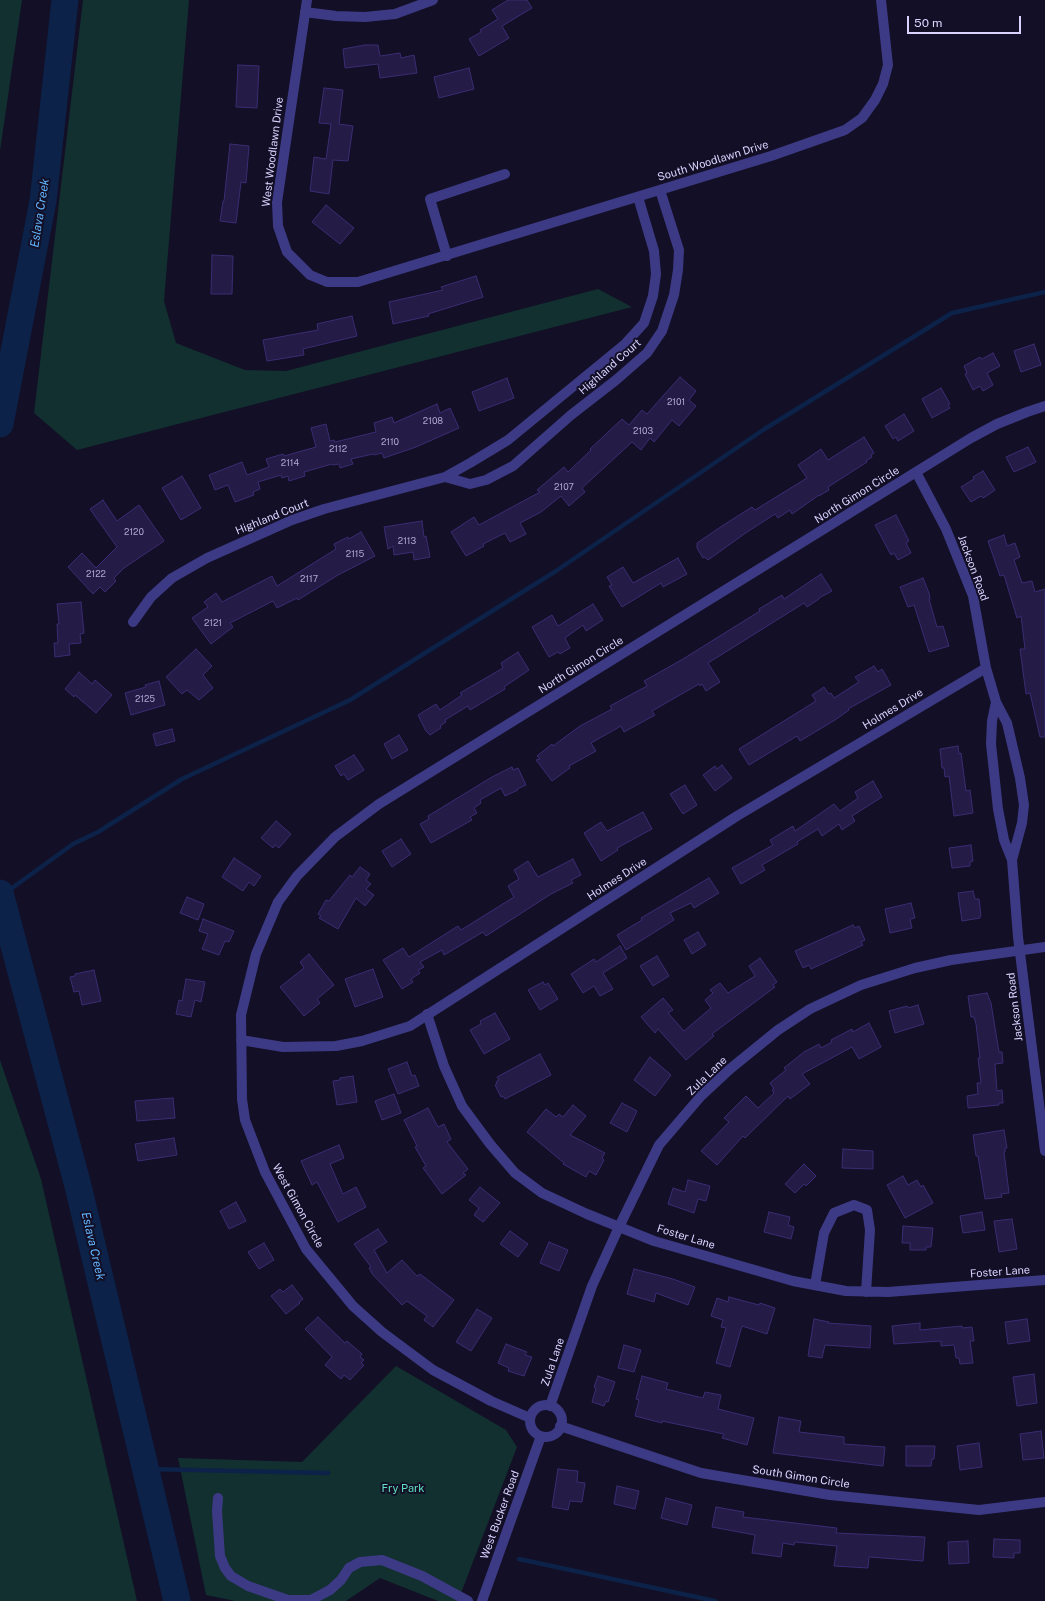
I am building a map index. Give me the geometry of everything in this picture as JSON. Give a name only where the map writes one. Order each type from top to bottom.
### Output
[{"type":"street","name":"West Woodlawn Drive","points":[[307,0],[277,202],[278,226],[287,252],[310,275],[327,282],[358,282],[447,256]]},
{"type":"street","points":[[305,12],[336,16],[365,17],[395,14],[433,0]]},
{"type":"street","name":"South Woodlawn Drive","points":[[447,256],[779,153],[845,130],[862,118],[875,100],[883,84],[888,65],[881,0]]},
{"type":"street","points":[[447,256],[430,199],[505,174]]},
{"type":"street","name":"Highland Court","points":[[445,477],[470,484],[486,480],[513,466],[571,415],[647,354],[662,331],[674,295],[678,270],[679,250],[660,190]]},
{"type":"street","name":"Highland Court","points":[[133,622],[151,597],[172,578],[207,558],[292,520],[324,509],[445,477],[508,440],[626,344],[644,323],[653,296],[656,274],[654,251],[638,197]]},
{"type":"street","name":"North Gimon Circle","points":[[241,1040],[241,1015],[256,954],[278,902],[297,876],[335,837],[379,804],[971,438],[997,424],[1045,406]]},
{"type":"street","name":"Jackson Road","points":[[916,472],[946,529],[973,596],[986,668],[996,702],[1007,723],[1020,778],[1024,805],[1022,823],[1012,860]]},
{"type":"street","name":"Holmes Drive","points":[[241,1040],[283,1047],[336,1046],[362,1041],[410,1026],[737,816],[986,668]]},
{"type":"street","name":"Jackson Road","points":[[996,702],[992,722],[991,744],[998,809],[1004,840],[1012,860],[1020,949],[1045,1151]]},
{"type":"street","name":"Zula Lane","points":[[550,1406],[592,1286],[659,1145],[701,1096],[730,1068],[778,1030],[810,1009],[861,985],[915,968],[951,960],[1020,949],[1045,947]]},
{"type":"street","name":"Foster Lane","points":[[427,1014],[444,1066],[462,1106],[490,1144],[515,1174],[542,1194],[587,1214],[661,1243],[793,1281],[846,1291],[888,1292],[1045,1280]]},
{"type":"street","name":"West Gimon Circle","points":[[241,1040],[242,1099],[245,1120],[264,1172],[306,1249],[354,1306],[395,1341],[433,1370],[491,1401],[530,1418]]},
{"type":"street","points":[[815,1285],[824,1233],[834,1213],[854,1205],[867,1210],[870,1230],[866,1292]]},
{"type":"street","points":[[541,1406],[550,1406],[557,1410],[560,1414],[560,1426],[556,1433],[552,1436],[541,1436],[534,1432],[531,1428],[530,1418],[536,1409],[541,1406]]},
{"type":"street","name":"South Gimon Circle","points":[[560,1426],[701,1473],[830,1495],[979,1510],[1045,1502]]},
{"type":"street","name":"West Bucker Road","points":[[482,1601],[541,1436]]},
{"type":"street","points":[[218,1498],[217,1511],[220,1556],[225,1568],[231,1576],[248,1586],[288,1600],[311,1600],[330,1590],[341,1580],[349,1568],[360,1562],[382,1560],[422,1576],[468,1601]]},
{"type":"green space","points":[[0,0],[22,0],[0,151]]},
{"type":"green space","points":[[83,0],[189,0],[164,301],[176,343],[245,370],[286,371],[598,289],[632,307],[77,450],[34,413]]},
{"type":"green space","points":[[0,1060],[41,1179],[137,1601],[0,1601]]},
{"type":"green space","name":"Fry Park","points":[[396,1366],[506,1430],[517,1447],[458,1601],[438,1601],[380,1578],[346,1601],[235,1601],[206,1595],[178,1458],[302,1462]]},
{"type":"building","points":[[508,0],[527,0],[532,8],[502,26],[509,38],[479,56],[469,39],[498,19],[492,10]]},
{"type":"building","points":[[365,45],[378,45],[380,56],[400,53],[401,58],[414,55],[417,73],[380,78],[378,64],[345,68],[343,49]]},
{"type":"building","points":[[238,65],[259,66],[257,108],[236,107]]},
{"type":"building","points":[[469,68],[474,89],[439,98],[434,77]]},
{"type":"building","points":[[324,88],[343,90],[339,124],[353,126],[348,161],[333,160],[329,194],[310,191],[314,157],[326,159],[331,124],[319,123]]},
{"type":"building","points":[[230,144],[249,146],[246,183],[241,182],[236,223],[220,221],[224,201]]},
{"type":"building","points":[[326,205],[354,228],[340,244],[312,222]]},
{"type":"building","points":[[212,255],[233,256],[232,294],[211,294]]},
{"type":"building","points":[[476,276],[483,297],[428,314],[429,316],[393,324],[389,302],[443,290],[441,287]]},
{"type":"building","points":[[352,316],[357,336],[303,349],[304,355],[267,361],[263,340],[318,330],[317,324]]},
{"type":"building","points":[[1034,344],[1041,365],[1021,372],[1014,351]]},
{"type":"building","points":[[993,353],[1000,366],[987,373],[993,385],[983,391],[980,386],[973,390],[965,374],[967,373],[964,366],[980,357],[982,359]]},
{"type":"building","points":[[680,377],[696,391],[689,400],[696,406],[679,426],[672,420],[654,442],[650,438],[641,450],[632,442],[582,488],[585,492],[569,506],[561,496],[541,512],[520,523],[526,534],[510,542],[505,533],[483,544],[484,546],[466,556],[451,532],[474,517],[479,525],[540,492],[537,490],[564,467],[568,472],[622,419],[629,425],[642,410],[647,414]]},
{"type":"building","points":[[507,378],[514,398],[479,411],[472,392]]},
{"type":"building","points":[[941,388],[950,404],[948,405],[950,408],[932,418],[922,399]]},
{"type":"building","points":[[437,404],[440,413],[450,408],[459,428],[416,447],[384,458],[382,453],[351,459],[353,464],[340,468],[339,464],[332,464],[304,472],[305,476],[289,481],[288,476],[282,478],[281,475],[258,482],[260,489],[253,492],[254,495],[235,502],[228,485],[215,490],[209,475],[242,462],[247,475],[269,467],[266,459],[283,454],[284,456],[316,447],[311,428],[326,424],[330,441],[334,440],[335,442],[376,432],[374,423],[392,417],[394,423]]},
{"type":"building","points":[[904,414],[914,431],[898,441],[896,437],[893,439],[885,426]]},
{"type":"building","points":[[864,437],[874,453],[871,455],[872,457],[866,461],[867,462],[828,487],[829,490],[819,495],[792,514],[790,510],[778,518],[775,514],[708,560],[705,557],[703,558],[697,548],[697,543],[752,507],[755,510],[807,478],[798,465],[821,449],[828,460]]},
{"type":"building","points":[[1028,447],[1036,462],[1014,472],[1006,457]]},
{"type":"building","points":[[983,471],[995,490],[983,498],[981,496],[971,502],[961,487]]},
{"type":"building","points":[[182,476],[201,508],[181,520],[162,488]]},
{"type":"building","points":[[103,500],[117,521],[139,505],[164,541],[124,568],[114,578],[116,581],[105,592],[100,587],[93,594],[68,567],[82,553],[96,568],[117,547],[90,509]]},
{"type":"building","points":[[896,515],[909,541],[906,543],[911,553],[898,560],[894,553],[891,555],[875,525]]},
{"type":"building","points":[[422,521],[424,537],[426,536],[430,557],[414,560],[413,552],[394,555],[393,546],[388,549],[384,527]]},
{"type":"building","points":[[361,532],[375,556],[338,575],[298,600],[297,598],[277,608],[273,601],[230,623],[233,627],[211,644],[192,618],[208,607],[204,602],[216,593],[222,602],[272,576],[277,586],[336,549],[334,544],[348,537],[349,539]]},
{"type":"building","points":[[1004,535],[1007,546],[1015,543],[1020,557],[1014,560],[1022,583],[1032,581],[1035,592],[1045,589],[1045,737],[1040,737],[1030,693],[1026,694],[1020,649],[1025,649],[1021,616],[1017,618],[1004,575],[1000,576],[988,541]]},
{"type":"building","points":[[678,558],[687,574],[663,587],[661,583],[622,607],[609,586],[612,585],[607,577],[623,567],[633,583]]},
{"type":"building","points":[[821,574],[832,591],[807,607],[804,603],[708,663],[720,682],[706,691],[702,684],[700,686],[699,684],[652,711],[655,715],[624,732],[621,726],[591,743],[596,751],[569,766],[570,768],[552,781],[536,760],[540,759],[537,756],[552,744],[553,746],[580,726],[612,709],[610,706],[647,686],[644,681],[683,659],[760,611],[759,609],[782,595],[784,599]]},
{"type":"building","points":[[923,578],[929,593],[929,599],[937,627],[943,626],[949,646],[929,652],[914,605],[908,607],[900,587]]},
{"type":"building","points":[[81,602],[84,633],[80,634],[81,643],[69,644],[70,655],[55,657],[54,643],[58,643],[57,624],[59,624],[57,604]]},
{"type":"building","points":[[593,604],[603,620],[586,631],[583,625],[565,638],[570,648],[560,654],[558,652],[549,657],[532,627],[552,615],[558,626]]},
{"type":"building","points":[[196,649],[212,666],[203,675],[213,688],[199,700],[187,690],[182,694],[166,677]]},
{"type":"building","points":[[518,652],[529,670],[504,687],[505,689],[470,710],[468,706],[445,720],[446,722],[440,726],[441,728],[430,735],[426,731],[418,715],[436,704],[440,710],[462,695],[460,693],[503,668],[501,663]]},
{"type":"building","points":[[874,666],[878,672],[882,669],[891,685],[848,709],[849,710],[835,720],[800,741],[797,736],[749,765],[739,749],[816,701],[812,695],[824,687],[834,698],[859,682],[855,677]]},
{"type":"building","points":[[79,672],[92,684],[95,680],[112,695],[96,713],[75,695],[74,697],[65,689]]},
{"type":"building","points":[[159,681],[165,705],[131,715],[125,693],[146,687],[145,685]]},
{"type":"building","points":[[172,729],[175,741],[156,746],[153,734]]},
{"type":"building","points":[[399,735],[408,750],[392,759],[384,744]]},
{"type":"building","points":[[958,746],[959,754],[961,753],[966,791],[970,790],[973,813],[954,816],[949,776],[945,777],[944,768],[942,768],[940,749]]},
{"type":"building","points":[[354,755],[364,770],[348,780],[344,774],[341,776],[335,766]]},
{"type":"building","points":[[722,765],[732,778],[715,791],[703,775],[715,766],[717,769]]},
{"type":"building","points":[[512,767],[513,770],[518,768],[526,785],[505,796],[501,788],[480,800],[481,803],[474,808],[477,813],[470,817],[472,820],[431,843],[420,824],[429,819],[428,816],[492,777]]},
{"type":"building","points":[[873,781],[882,797],[852,816],[855,821],[842,830],[839,824],[822,836],[818,829],[797,842],[798,844],[762,865],[765,870],[741,884],[732,868],[773,845],[770,840],[793,826],[795,831],[834,804],[840,811],[858,798],[855,792]]},
{"type":"building","points":[[685,785],[697,805],[683,814],[670,794]]},
{"type":"building","points":[[643,812],[652,829],[617,848],[618,850],[601,861],[584,833],[601,822],[607,831]]},
{"type":"building","points":[[276,821],[291,834],[279,848],[275,845],[273,848],[261,838]]},
{"type":"building","points":[[401,839],[411,854],[392,867],[382,851]]},
{"type":"building","points":[[971,845],[973,861],[970,862],[970,866],[952,868],[949,848]]},
{"type":"building","points":[[234,858],[261,876],[254,886],[249,882],[243,891],[222,877]]},
{"type":"building","points":[[573,859],[581,875],[571,880],[573,883],[551,894],[486,936],[483,932],[444,955],[442,950],[420,962],[424,967],[418,970],[420,973],[411,979],[413,982],[402,989],[383,960],[403,948],[409,957],[458,926],[461,930],[514,897],[508,886],[519,879],[514,870],[528,861],[538,877]]},
{"type":"building","points":[[360,867],[370,874],[366,880],[371,884],[366,889],[374,895],[365,906],[356,898],[338,929],[319,918],[321,916],[318,914],[326,900],[329,901],[350,875],[352,877]]},
{"type":"building","points":[[709,878],[719,893],[694,908],[691,903],[670,913],[674,920],[626,950],[617,935],[642,920],[641,918]]},
{"type":"building","points":[[973,891],[975,899],[979,899],[981,916],[980,918],[962,921],[958,893]]},
{"type":"building","points":[[187,897],[204,904],[198,920],[180,913]]},
{"type":"building","points":[[911,903],[915,918],[910,919],[912,928],[890,933],[885,909]]},
{"type":"building","points":[[203,919],[234,931],[229,942],[225,941],[219,955],[202,949],[208,934],[199,931]]},
{"type":"building","points":[[853,925],[855,928],[859,926],[865,940],[861,942],[863,945],[811,969],[809,965],[803,968],[795,951]]},
{"type":"building","points":[[698,932],[706,945],[692,954],[684,940]]},
{"type":"building","points":[[620,946],[627,958],[603,973],[613,989],[600,996],[594,986],[583,993],[571,974],[594,959],[596,962]]},
{"type":"building","points":[[309,954],[334,985],[317,999],[320,1003],[304,1016],[280,987],[304,968],[300,962]]},
{"type":"building","points":[[657,956],[669,976],[653,986],[640,966]]},
{"type":"building","points":[[760,958],[777,982],[773,985],[775,987],[712,1034],[714,1036],[686,1060],[658,1029],[655,1033],[641,1017],[663,998],[673,1010],[668,1013],[684,1031],[711,1008],[705,1000],[713,993],[710,990],[720,983],[728,993],[755,976],[749,966]]},
{"type":"building","points":[[373,969],[383,997],[355,1007],[345,979]]},
{"type":"building","points":[[94,970],[101,1001],[82,1005],[79,991],[74,992],[70,977],[75,976],[75,974]]},
{"type":"building","points":[[186,979],[205,982],[201,1002],[195,1000],[191,1017],[176,1014],[179,1000],[182,1001]]},
{"type":"building","points":[[543,982],[545,985],[548,983],[558,999],[540,1010],[528,990]]},
{"type":"building","points":[[987,993],[991,1003],[999,1052],[1002,1052],[1003,1063],[995,1064],[997,1091],[1002,1090],[1003,1103],[999,1103],[999,1105],[968,1108],[967,1096],[978,1094],[977,1083],[981,1083],[976,1024],[974,1017],[971,1017],[968,996]]},
{"type":"building","points":[[918,1005],[924,1024],[895,1033],[889,1011],[907,1006],[908,1008]]},
{"type":"building","points":[[495,1013],[510,1039],[484,1054],[470,1030],[481,1024],[480,1021]]},
{"type":"building","points":[[869,1023],[881,1047],[859,1059],[852,1047],[802,1074],[810,1084],[790,1099],[788,1096],[745,1138],[743,1136],[717,1165],[701,1151],[729,1122],[724,1118],[746,1096],[758,1108],[774,1093],[772,1090],[774,1089],[770,1083],[786,1070],[784,1068],[804,1052],[819,1044],[821,1048],[832,1042],[831,1040],[852,1029],[853,1032]]},
{"type":"building","points":[[540,1054],[551,1075],[505,1099],[503,1096],[501,1097],[495,1085],[499,1080],[497,1077]]},
{"type":"building","points":[[650,1057],[671,1075],[655,1096],[634,1080]]},
{"type":"building","points":[[407,1062],[412,1076],[415,1075],[419,1086],[398,1094],[388,1069]]},
{"type":"building","points":[[353,1076],[357,1102],[337,1105],[333,1081],[340,1080],[340,1078]]},
{"type":"building","points":[[394,1094],[401,1113],[382,1120],[375,1101]]},
{"type":"building","points":[[173,1098],[175,1118],[137,1121],[135,1101]]},
{"type":"building","points":[[622,1103],[637,1111],[627,1132],[610,1123]]},
{"type":"building","points":[[573,1105],[586,1116],[570,1135],[605,1153],[602,1158],[604,1160],[596,1175],[589,1171],[586,1177],[563,1164],[564,1163],[527,1132],[546,1109],[556,1117],[559,1114],[563,1117]]},
{"type":"building","points":[[428,1108],[438,1127],[444,1124],[451,1139],[447,1142],[468,1169],[463,1173],[466,1175],[442,1194],[423,1168],[426,1166],[415,1147],[417,1146],[404,1120]]},
{"type":"building","points":[[1004,1130],[1007,1148],[1005,1148],[1004,1152],[1009,1193],[1001,1194],[1002,1197],[985,1199],[973,1135]]},
{"type":"building","points":[[174,1138],[177,1155],[138,1161],[135,1144]]},
{"type":"building","points":[[339,1145],[344,1158],[330,1164],[343,1194],[356,1187],[366,1207],[338,1222],[317,1182],[312,1185],[301,1161]]},
{"type":"building","points":[[843,1149],[873,1151],[873,1169],[842,1168]]},
{"type":"building","points":[[804,1164],[816,1176],[806,1186],[804,1184],[795,1193],[785,1184]]},
{"type":"building","points":[[903,1176],[908,1185],[917,1180],[921,1187],[923,1185],[933,1203],[905,1218],[887,1185]]},
{"type":"building","points":[[688,1180],[710,1186],[706,1201],[698,1199],[694,1213],[668,1204],[673,1188],[685,1192]]},
{"type":"building","points":[[480,1187],[500,1203],[483,1222],[474,1215],[479,1208],[469,1200]]},
{"type":"building","points":[[236,1202],[246,1221],[229,1229],[220,1211]]},
{"type":"building","points":[[769,1212],[790,1217],[788,1225],[794,1227],[791,1239],[764,1232]]},
{"type":"building","points":[[982,1212],[985,1230],[963,1233],[960,1216]]},
{"type":"building","points":[[1012,1219],[1017,1249],[999,1252],[994,1221]]},
{"type":"building","points":[[903,1226],[933,1228],[931,1247],[926,1247],[926,1250],[910,1250],[910,1243],[902,1243]]},
{"type":"building","points":[[378,1229],[387,1242],[374,1250],[387,1273],[402,1260],[417,1276],[420,1274],[454,1300],[433,1327],[424,1320],[427,1316],[407,1301],[402,1305],[373,1275],[369,1268],[371,1267],[354,1244]]},
{"type":"building","points":[[510,1231],[528,1244],[518,1257],[500,1244]]},
{"type":"building","points":[[549,1242],[568,1250],[559,1271],[540,1263]]},
{"type":"building","points":[[264,1243],[274,1260],[259,1269],[248,1252]]},
{"type":"building","points":[[634,1269],[673,1279],[695,1287],[688,1305],[656,1293],[654,1302],[627,1294]]},
{"type":"building","points":[[292,1285],[303,1299],[286,1314],[271,1296],[280,1289],[283,1292]]},
{"type":"building","points":[[729,1297],[759,1305],[760,1303],[775,1308],[767,1334],[742,1326],[730,1367],[716,1363],[726,1328],[721,1327],[723,1320],[711,1316],[717,1298],[728,1302]]},
{"type":"building","points":[[477,1309],[492,1318],[471,1351],[456,1342]]},
{"type":"building","points":[[318,1317],[345,1343],[347,1341],[362,1354],[360,1357],[364,1360],[361,1363],[364,1365],[350,1380],[344,1375],[341,1379],[325,1365],[332,1357],[305,1329]]},
{"type":"building","points":[[814,1319],[829,1322],[828,1323],[871,1326],[870,1348],[825,1345],[822,1358],[808,1356]]},
{"type":"building","points":[[1027,1319],[1030,1341],[1008,1344],[1005,1322]]},
{"type":"building","points":[[920,1323],[920,1330],[962,1326],[962,1328],[972,1327],[974,1341],[970,1341],[973,1363],[960,1364],[959,1358],[956,1358],[954,1345],[941,1346],[941,1341],[894,1344],[892,1326]]},
{"type":"building","points":[[506,1344],[527,1352],[525,1355],[532,1357],[524,1376],[508,1371],[509,1368],[498,1363]]},
{"type":"building","points":[[624,1345],[641,1350],[634,1372],[618,1368]]},
{"type":"building","points":[[1034,1374],[1037,1403],[1017,1406],[1013,1377]]},
{"type":"building","points":[[598,1376],[615,1382],[608,1402],[606,1401],[604,1406],[592,1402],[596,1388],[594,1387]]},
{"type":"building","points":[[642,1376],[668,1383],[666,1389],[703,1398],[705,1392],[721,1395],[718,1409],[754,1418],[747,1445],[722,1438],[724,1434],[662,1421],[662,1423],[635,1416],[639,1400],[636,1399]]},
{"type":"building","points":[[779,1417],[801,1421],[799,1432],[844,1437],[844,1444],[885,1447],[883,1466],[773,1453]]},
{"type":"building","points":[[1041,1431],[1044,1458],[1023,1460],[1020,1434]]},
{"type":"building","points":[[979,1443],[982,1467],[960,1470],[957,1446]]},
{"type":"building","points":[[906,1446],[935,1446],[934,1459],[932,1459],[931,1466],[906,1466]]},
{"type":"building","points":[[558,1469],[578,1471],[577,1482],[585,1483],[582,1502],[570,1501],[568,1510],[552,1507]]},
{"type":"building","points":[[617,1486],[639,1491],[635,1509],[614,1504]]},
{"type":"building","points":[[666,1498],[692,1505],[687,1525],[661,1518]]},
{"type":"building","points":[[716,1507],[744,1512],[743,1517],[837,1528],[836,1533],[925,1537],[923,1561],[869,1557],[868,1568],[834,1566],[837,1546],[795,1542],[794,1545],[783,1543],[781,1557],[752,1553],[755,1535],[712,1527]]},
{"type":"building","points":[[994,1539],[1020,1540],[1020,1553],[1014,1553],[1014,1558],[993,1557]]},
{"type":"building","points":[[968,1541],[969,1563],[949,1564],[948,1542]]},
{"type":"waterway","name":"Eslava Creek","points":[[0,424],[43,201],[65,0]]},
{"type":"waterway","points":[[1,896],[73,844],[98,832],[182,779],[350,700],[556,571],[763,430],[952,313],[1045,292]]},
{"type":"waterway","name":"Eslava Creek","points":[[0,893],[78,1186],[177,1601]]},
{"type":"waterway","points":[[146,1469],[328,1473]]},
{"type":"waterway","points":[[519,1559],[715,1601]]}]
